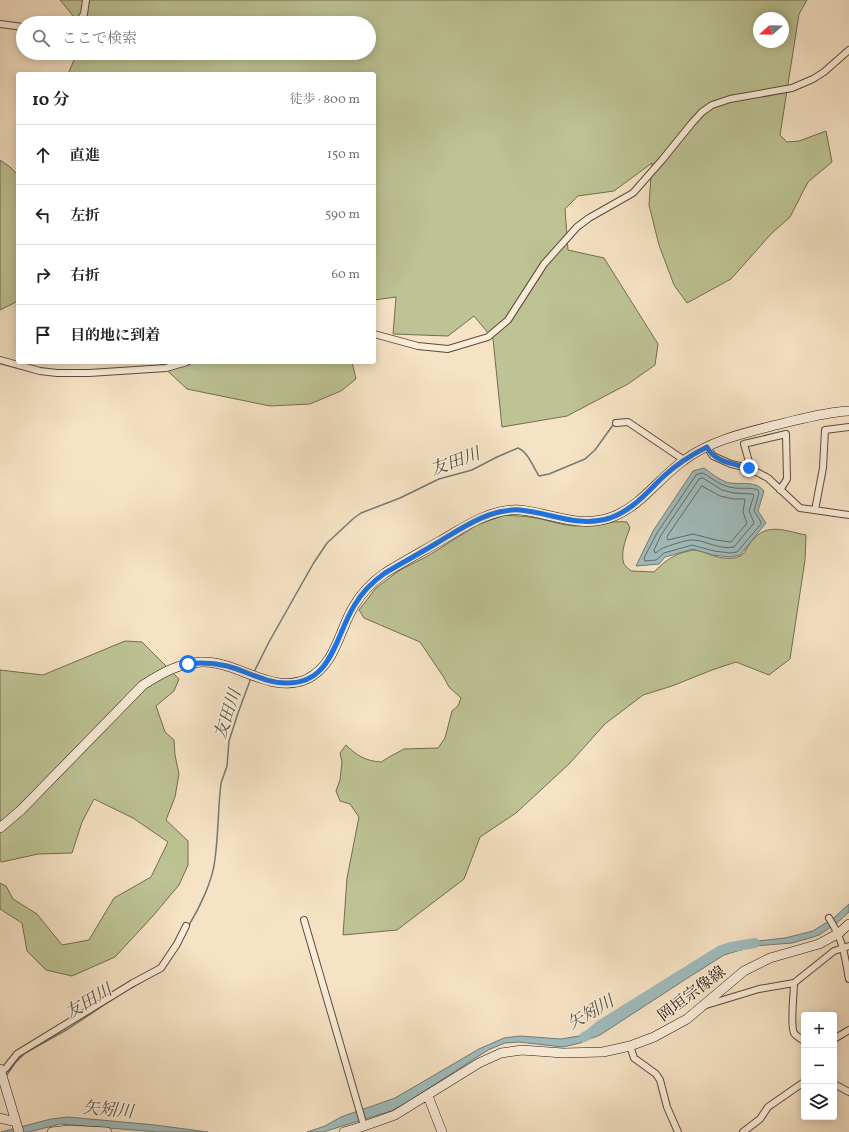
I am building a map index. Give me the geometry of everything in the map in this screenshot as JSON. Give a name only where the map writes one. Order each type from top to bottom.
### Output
[{"type":"street","points":[[83,16],[86,0]]},
{"type":"street","points":[[0,24],[16,26]]},
{"type":"street","points":[[376,335],[418,346],[448,349],[488,337],[508,320],[544,264],[577,227],[589,218],[633,193],[702,112],[712,105],[730,99],[792,88],[824,72],[849,50]]},
{"type":"street","points":[[0,360],[57,374],[166,368],[180,364]]},
{"type":"street","points":[[0,828],[21,810],[143,685],[166,671],[188,664],[203,662],[227,666],[272,682],[287,683],[307,679],[317,673],[324,666],[332,654],[353,607],[372,582],[478,519],[500,512],[520,510],[579,522],[601,520],[612,517],[624,512],[639,502],[665,475],[684,460],[718,441],[838,411],[849,411]]},
{"type":"street","points":[[616,423],[628,422],[684,460]]},
{"type":"street","points":[[815,510],[823,468],[825,430],[849,427]]},
{"type":"street","points":[[751,469],[744,444],[786,434],[787,479],[780,490]]},
{"type":"street","points":[[707,447],[714,456],[730,464],[751,469],[768,478],[800,508],[849,515]]},
{"type":"street","points":[[829,918],[846,947],[849,979]]},
{"type":"street","points":[[304,920],[364,1126]]},
{"type":"street","name":"岡垣宗像線","points":[[344,1132],[395,1115],[484,1060],[508,1052],[522,1050],[578,1054],[603,1052],[630,1046],[654,1037],[670,1029],[703,1006],[744,971],[760,962],[819,944],[839,933],[849,924]]},
{"type":"street","points":[[19,1132],[0,1071],[6,1068],[17,1054],[133,982],[161,968],[177,944],[186,926]]},
{"type":"street","points":[[703,1006],[759,989],[794,983],[834,951],[846,947]]},
{"type":"street","points":[[794,983],[793,1032],[801,1039]]},
{"type":"street","points":[[837,1037],[849,1030]]},
{"type":"street","points":[[630,1046],[634,1058],[656,1074],[660,1080],[667,1107],[678,1132]]},
{"type":"street","points":[[743,1132],[760,1119],[768,1107],[801,1084]]},
{"type":"street","points":[[837,1086],[849,1092]]},
{"type":"street","points":[[428,1096],[442,1132]]},
{"type":"street","points":[[0,1118],[16,1122]]},
{"type":"street","points":[[52,1132],[69,1130],[108,1132]]},
{"type":"green space","points":[[60,0],[807,0],[799,14],[780,135],[787,142],[799,141],[826,131],[832,162],[808,182],[790,217],[771,234],[731,279],[687,303],[674,285],[659,245],[649,205],[652,163],[614,191],[578,196],[565,209],[568,250],[604,258],[658,344],[655,365],[628,384],[567,416],[502,427],[493,339],[474,316],[448,336],[393,334],[396,297],[376,300],[376,72],[69,72],[74,60],[376,60],[376,16],[73,16]]},
{"type":"green space","points":[[0,160],[16,173],[16,302],[0,310]]},
{"type":"green space","points":[[160,364],[352,364],[356,379],[341,391],[310,404],[270,406],[187,389]]},
{"type":"green space","points":[[505,515],[532,517],[573,526],[590,526],[615,522],[627,522],[630,528],[624,546],[623,560],[625,565],[631,571],[654,572],[671,558],[692,550],[723,558],[736,558],[743,554],[754,538],[767,530],[774,529],[806,535],[805,560],[790,659],[769,675],[736,662],[672,686],[643,695],[605,724],[569,764],[516,813],[480,837],[464,879],[397,930],[343,935],[347,878],[359,817],[350,804],[340,801],[336,791],[340,780],[342,762],[340,753],[346,745],[362,757],[381,762],[404,749],[438,748],[445,738],[452,711],[458,706],[461,698],[449,687],[420,642],[364,618],[359,610],[376,588],[400,570],[426,557],[477,525]]},
{"type":"green space","points":[[125,641],[142,642],[179,679],[174,691],[156,706],[165,732],[174,740],[179,774],[175,797],[166,820],[188,841],[188,865],[179,885],[115,957],[72,976],[46,970],[27,951],[22,923],[0,909],[0,883],[6,886],[13,899],[37,914],[62,945],[89,940],[114,898],[151,877],[168,842],[133,818],[94,799],[82,822],[72,853],[38,854],[2,862],[0,861],[0,670],[43,675]]},
{"type":"water","points":[[704,468],[717,478],[726,482],[751,484],[760,487],[764,491],[758,511],[766,523],[740,555],[730,557],[713,555],[693,549],[665,557],[659,564],[636,566],[653,531],[693,471]]},
{"type":"water","points":[[849,904],[849,912],[838,922],[819,935],[792,943],[754,946],[724,955],[600,1035],[580,1043],[563,1047],[519,1042],[505,1043],[488,1050],[406,1103],[391,1111],[323,1132],[307,1132],[325,1126],[341,1117],[395,1098],[479,1049],[504,1038],[520,1036],[561,1039],[579,1036],[589,1032],[632,1007],[700,963],[725,950],[758,941],[785,938],[813,931],[835,917]]},
{"type":"water","points":[[68,1117],[155,1125],[208,1132],[158,1132],[60,1124],[29,1132],[1,1132],[51,1119]]},
{"type":"waterway","name":"友田川","points":[[254,672],[269,642],[313,564],[327,543],[361,513],[400,498],[439,479],[472,470],[518,448],[525,453],[539,476],[549,474],[585,459],[595,450],[613,425]]},
{"type":"waterway","name":"友田川","points":[[189,925],[202,902],[212,876],[216,851],[221,783],[227,766],[229,741],[251,678]]},
{"type":"waterway","name":"矢矧川","points":[[584,1037],[599,1026],[721,950],[755,943]]},
{"type":"waterway","name":"友田川","points":[[131,988],[155,974]]},
{"type":"waterway","name":"友田川","points":[[6,1076],[15,1063],[25,1053],[68,1029],[116,997]]},
{"type":"route","points":[[188,664],[203,662],[227,666],[272,682],[287,683],[307,679],[317,673],[324,666],[332,654],[353,607],[372,582],[478,519],[500,512],[520,510],[579,522],[601,520],[612,517],[624,512],[639,502],[665,475],[684,460],[707,447],[709,452],[714,456],[730,464],[749,468]]}]
